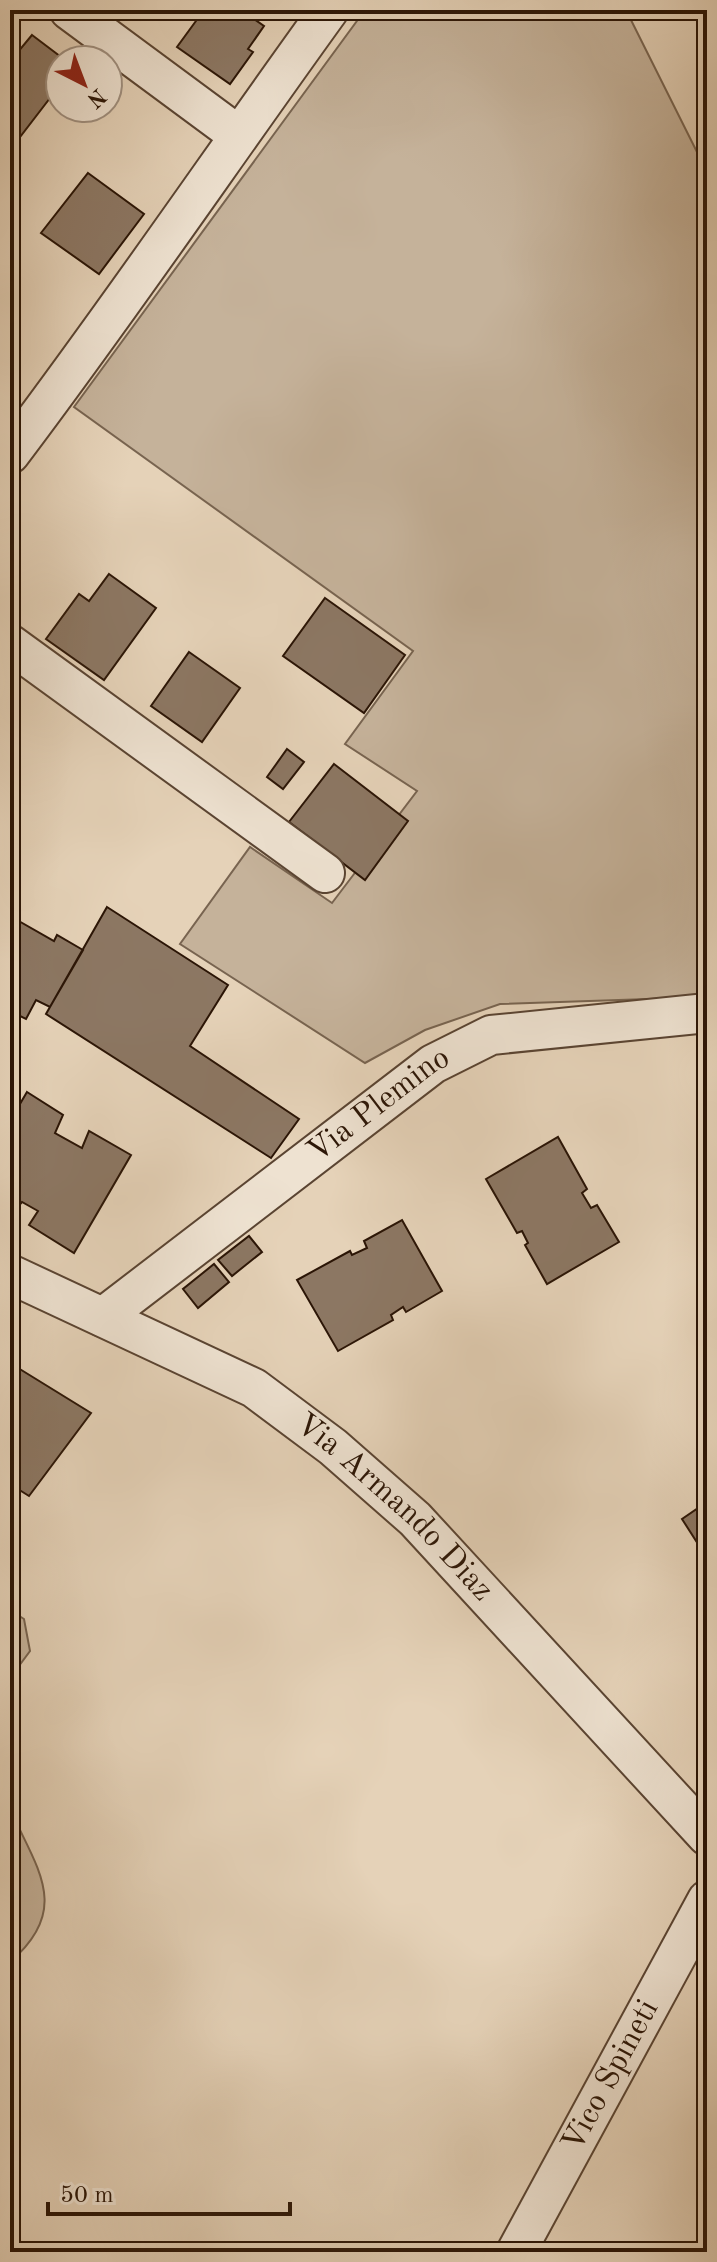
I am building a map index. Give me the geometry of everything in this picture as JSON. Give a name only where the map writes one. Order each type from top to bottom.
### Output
[{"type":"street","points":[[69,10],[238,135]]},
{"type":"street","points":[[10,454],[115,316],[238,135],[329,10]]},
{"type":"street","points":[[10,644],[325,873]]},
{"type":"street","name":"Via Plemino","points":[[103,1317],[433,1064],[491,1035],[707,1013]]},
{"type":"street","name":"Via Armando Diaz","points":[[10,1274],[254,1388],[333,1447],[415,1519],[707,1836]]},
{"type":"street","name":"Vico Spineti","points":[[516,2252],[707,1900]]},
{"type":"shaded area","points":[[365,10],[626,10],[707,172],[707,997],[500,1004],[425,1030],[365,1063],[180,944],[250,847],[332,903],[417,791],[345,744],[413,651],[74,407]]},
{"type":"shaded area","points":[[10,1610],[24,1619],[30,1651],[10,1678]]},
{"type":"shaded area","points":[[10,1809],[38,1870],[44,1906],[40,1924],[29,1943],[10,1962]]},
{"type":"building","points":[[204,10],[241,10],[264,26],[248,49],[253,52],[230,84],[177,47]]},
{"type":"building","points":[[32,35],[44,44],[44,106],[10,150],[10,46],[18,52]]},
{"type":"building","points":[[88,173],[144,214],[99,274],[41,233]]},
{"type":"building","points":[[109,574],[156,608],[104,680],[46,639],[79,594],[89,601]]},
{"type":"building","points":[[325,598],[405,655],[364,713],[283,656]]},
{"type":"building","points":[[189,652],[240,688],[202,742],[151,706]]},
{"type":"building","points":[[287,749],[304,762],[283,789],[267,777]]},
{"type":"building","points":[[334,764],[408,821],[365,880],[289,822]]},
{"type":"building","points":[[107,907],[228,985],[190,1046],[299,1119],[271,1158],[46,1014]]},
{"type":"building","points":[[10,916],[54,941],[57,935],[83,950],[50,1007],[36,1000],[26,1019],[10,1011]]},
{"type":"building","points":[[27,1092],[63,1115],[55,1133],[82,1148],[89,1131],[131,1155],[74,1253],[29,1225],[38,1211],[22,1202],[10,1216],[10,1121]]},
{"type":"building","points":[[558,1137],[587,1189],[582,1193],[591,1208],[597,1205],[619,1242],[547,1284],[525,1245],[528,1243],[522,1231],[517,1233],[486,1179]]},
{"type":"building","points":[[402,1220],[442,1291],[406,1312],[403,1307],[391,1315],[393,1320],[338,1351],[297,1280],[350,1251],[352,1255],[367,1248],[364,1241]]},
{"type":"building","points":[[249,1236],[262,1252],[232,1276],[218,1260]]},
{"type":"building","points":[[214,1264],[229,1282],[198,1308],[183,1289]]},
{"type":"building","points":[[10,1363],[91,1413],[29,1496],[10,1484]]},
{"type":"building","points":[[707,1502],[707,1558],[682,1519]]}]
